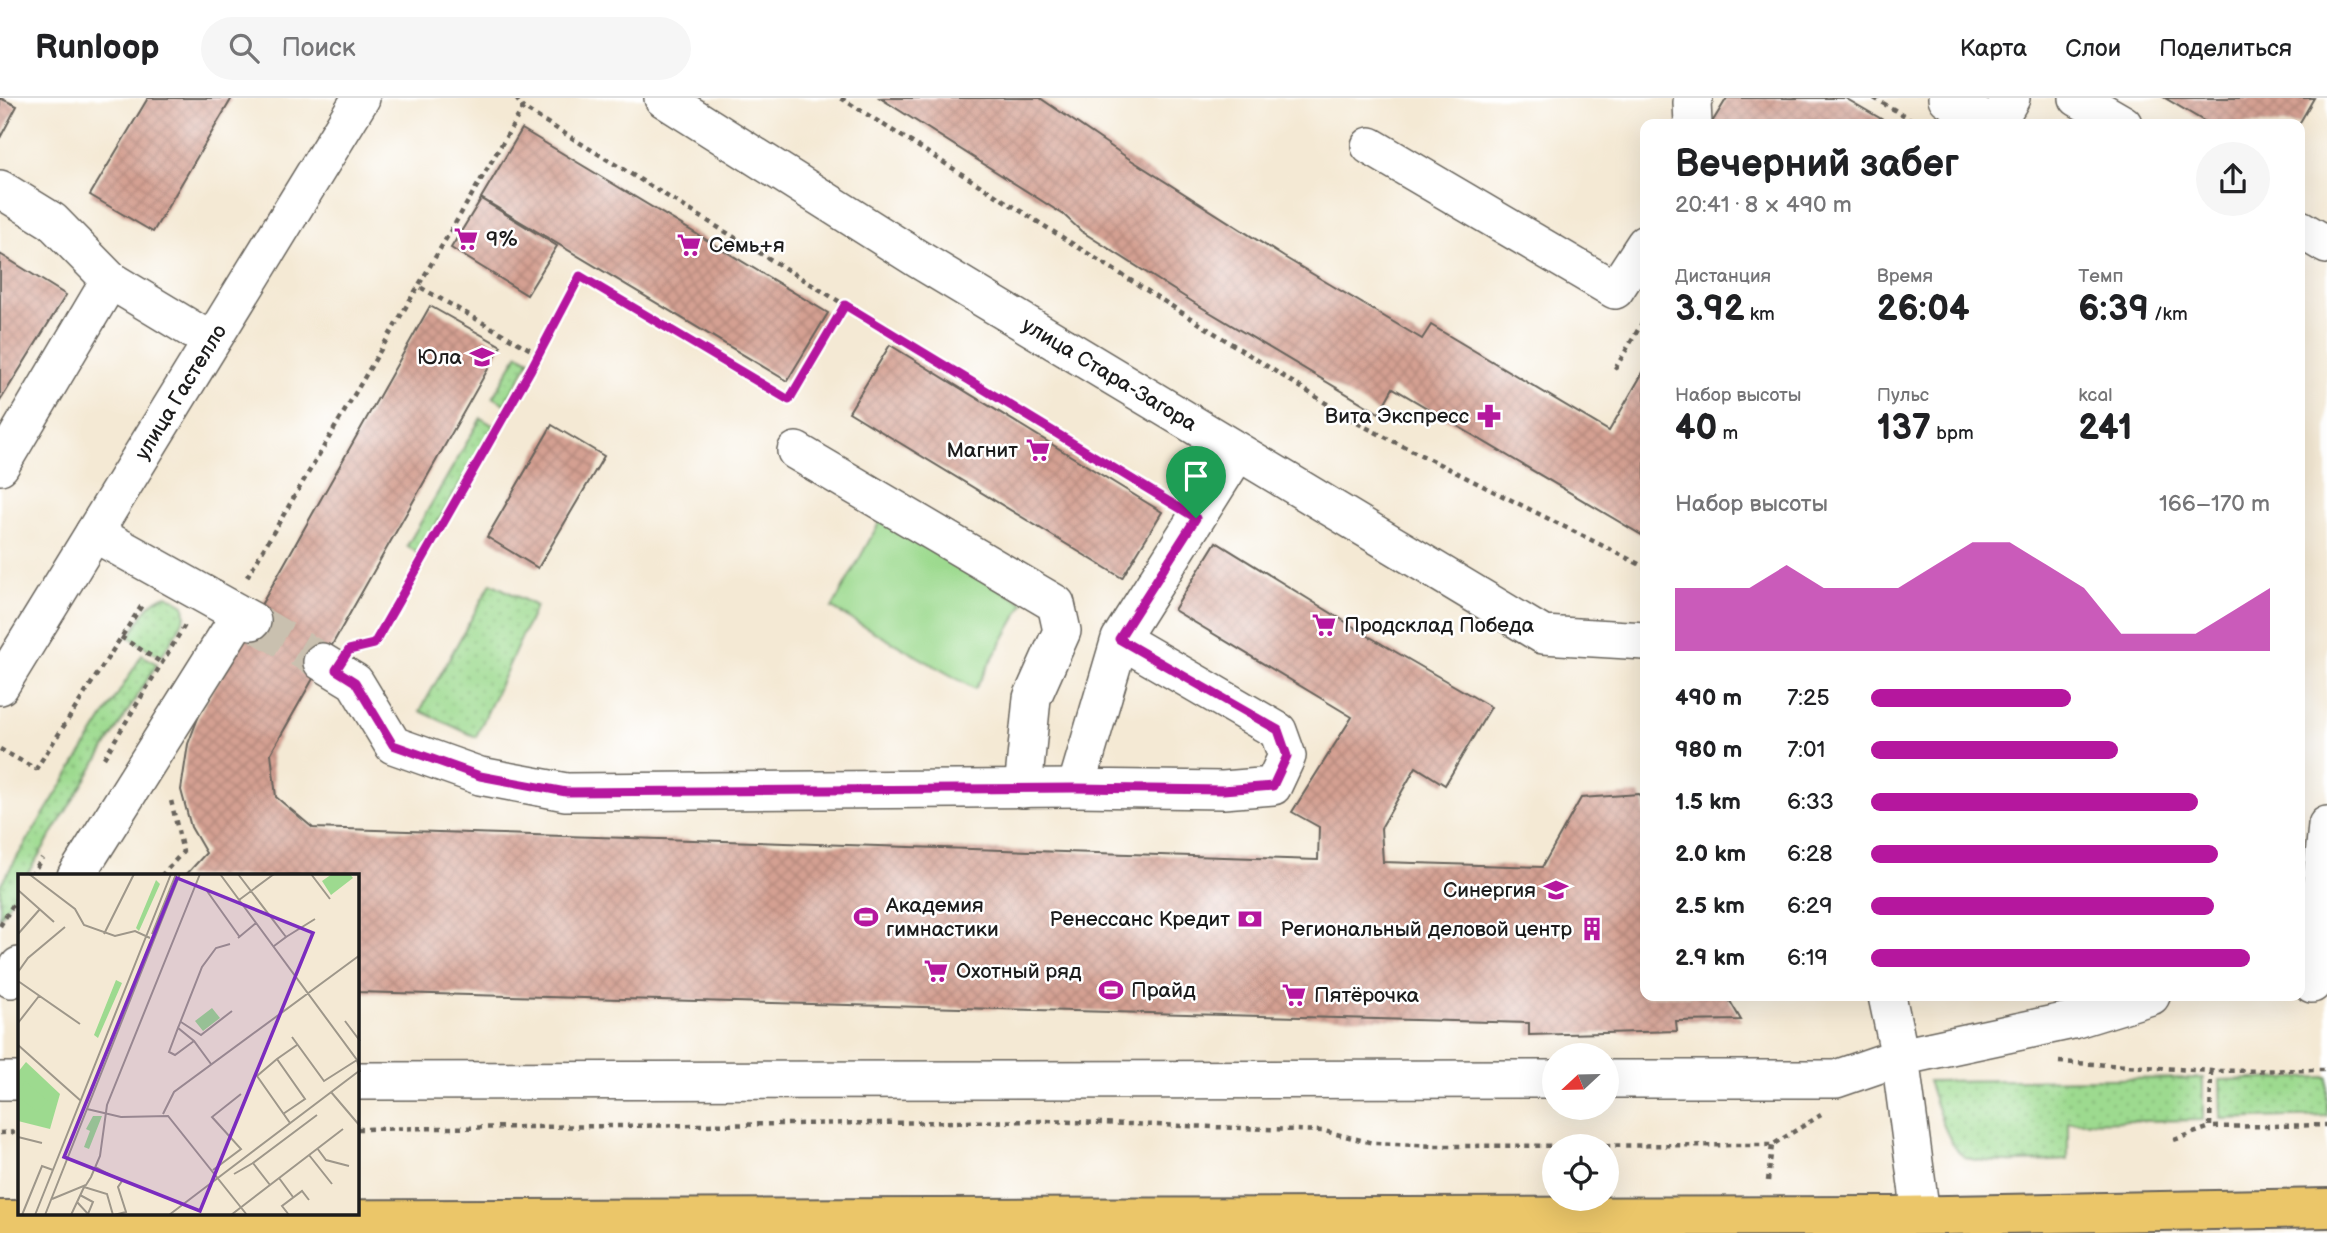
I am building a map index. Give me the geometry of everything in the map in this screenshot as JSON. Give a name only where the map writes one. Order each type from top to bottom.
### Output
[{"type":"main road","points":[[0,1220],[1921,1215],[2327,1208]]},
{"type":"street","name":"улица Гастелло","points":[[0,686],[361,98]]},
{"type":"street","name":"улица Стара-Загора","points":[[663,98],[709,110],[918,259],[1543,635],[1640,641]]},
{"type":"street","points":[[1693,119],[1694,98]]},
{"type":"street","points":[[1947,98],[1982,119]]},
{"type":"street","points":[[1999,119],[2011,98]]},
{"type":"street","points":[[2078,98],[2114,119]]},
{"type":"street","points":[[1370,146],[1615,290],[1640,252]]},
{"type":"street","points":[[0,189],[52,221],[110,280],[211,341]]},
{"type":"street","points":[[2305,232],[2327,245]]},
{"type":"street","points":[[0,466],[110,280]]},
{"type":"street","points":[[796,451],[1056,604],[1062,631],[1032,698],[1023,789]]},
{"type":"street","points":[[1076,788],[1119,639],[1238,452]]},
{"type":"street","points":[[77,874],[240,615],[94,533]]},
{"type":"street","points":[[329,666],[355,682],[393,745],[480,776],[566,792],[1076,788],[1223,790],[1273,786],[1287,756],[1278,730],[1119,639]]},
{"type":"street","points":[[2313,984],[2327,825]]},
{"type":"street","points":[[1888,1001],[1900,1057],[1921,1215]]},
{"type":"street","points":[[1619,1079],[1836,1079],[1900,1057],[2073,1020],[2135,1001]]},
{"type":"street","points":[[359,1081],[1542,1079]]},
{"type":"street","points":[[0,1081],[18,1081]]},
{"type":"path","points":[[516,98],[523,108],[1196,518]]},
{"type":"path","points":[[841,98],[1359,424],[1640,564]]},
{"type":"path","points":[[1874,98],[1911,119]]},
{"type":"path","points":[[240,615],[418,286],[523,108]]},
{"type":"path","points":[[329,666],[349,650],[374,644],[580,276],[789,400],[845,305]]},
{"type":"path","points":[[418,286],[538,354]]},
{"type":"path","points":[[1615,369],[1640,326]]},
{"type":"path","points":[[0,749],[36,769],[149,594]]},
{"type":"path","points":[[97,769],[190,618]]},
{"type":"path","points":[[121,637],[162,663]]},
{"type":"path","points":[[149,761],[166,778],[183,852],[163,874]]},
{"type":"path","points":[[32,874],[46,852]]},
{"type":"path","points":[[0,926],[18,897]]},
{"type":"path","points":[[2210,1127],[2211,1070]]},
{"type":"path","points":[[2174,1140],[2210,1127],[2327,1125]]},
{"type":"path","points":[[0,1133],[18,1132]]},
{"type":"path","points":[[1768,1189],[1772,1145]]},
{"type":"green space","points":[[518,354],[530,360],[505,404],[493,397]]},
{"type":"green space","points":[[481,418],[494,426],[419,554],[407,546]]},
{"type":"green space","points":[[880,521],[1024,603],[975,689],[832,608]]},
{"type":"green space","points":[[491,583],[536,606],[476,737],[420,711]]},
{"type":"green space","points":[[167,595],[184,605],[185,616],[161,657],[129,637],[149,606]]},
{"type":"green space","points":[[142,655],[157,664],[27,874],[18,874],[18,889],[0,918],[0,885]]},
{"type":"green space","points":[[2327,1077],[2327,1116],[2221,1119],[2220,1080]]},
{"type":"green space","points":[[2203,1078],[2203,1120],[2068,1122],[2068,1160],[2014,1162],[1983,1161],[1963,1156],[1947,1132],[1928,1081]]},
{"type":"building","points":[[0,98],[17,106],[0,138]]},
{"type":"building","points":[[148,98],[232,98],[153,232],[90,195]]},
{"type":"building","points":[[880,98],[1040,98],[1128,158],[1284,257],[1422,339],[1431,325],[1609,431],[1640,378],[1640,534],[1393,388],[1379,413],[1196,304],[1081,231],[1064,215]]},
{"type":"building","points":[[1727,98],[1845,98],[1881,119],[1714,119]]},
{"type":"building","points":[[2165,98],[2314,98],[2302,119],[2201,119]]},
{"type":"building","points":[[522,129],[828,313],[787,381],[481,198]]},
{"type":"building","points":[[481,199],[557,246],[527,295],[451,248]]},
{"type":"building","points":[[0,254],[66,295],[0,401]]},
{"type":"building","points":[[430,306],[501,346],[271,753],[276,797],[313,828],[1318,860],[1319,827],[1292,812],[1352,717],[1174,610],[1216,542],[1370,637],[1491,707],[1445,785],[1416,767],[1381,828],[1383,862],[1542,867],[1581,798],[1639,794],[1640,1001],[1730,1001],[1741,1020],[1676,1021],[1677,1031],[1529,1035],[1529,1023],[359,992],[359,874],[187,874],[206,853],[191,827],[181,790],[188,744],[200,713]]},
{"type":"building","points":[[890,345],[1162,512],[1122,578],[849,412]]},
{"type":"building","points":[[552,425],[604,456],[538,568],[487,537]]},
{"type":"tunnel","points":[[252,621],[322,662]]},
{"type":"place","name":"9%","points":[[466,239]]},
{"type":"place","name":"Семь+я","points":[[689,245]]},
{"type":"place","name":"Юла","points":[[482,357]]},
{"type":"place","name":"Вита Экспресс","points":[[1489,416]]},
{"type":"place","name":"Магнит","points":[[1038,450]]},
{"type":"place","name":"Продсклад Победа","points":[[1324,625]]},
{"type":"place","name":"Синергия","points":[[1556,890]]},
{"type":"place","name":"Академия гимнастики","points":[[866,917]]},
{"type":"place","name":"Ренессанс Кредит","points":[[1250,919]]},
{"type":"place","name":"Региональный деловой центр","points":[[1592,929]]},
{"type":"place","name":"Охотный ряд","points":[[936,971]]},
{"type":"place","name":"Прайд","points":[[1111,990]]},
{"type":"place","name":"Пятёрочка","points":[[1294,995]]},
{"type":"route","points":[[580,276],[789,400],[845,305],[1196,518],[1119,639],[1278,730],[1287,756],[1273,786],[1223,790],[1076,788],[566,792],[480,776],[393,745],[355,682],[336,670],[349,650],[374,644],[531,369],[580,276]]}]
